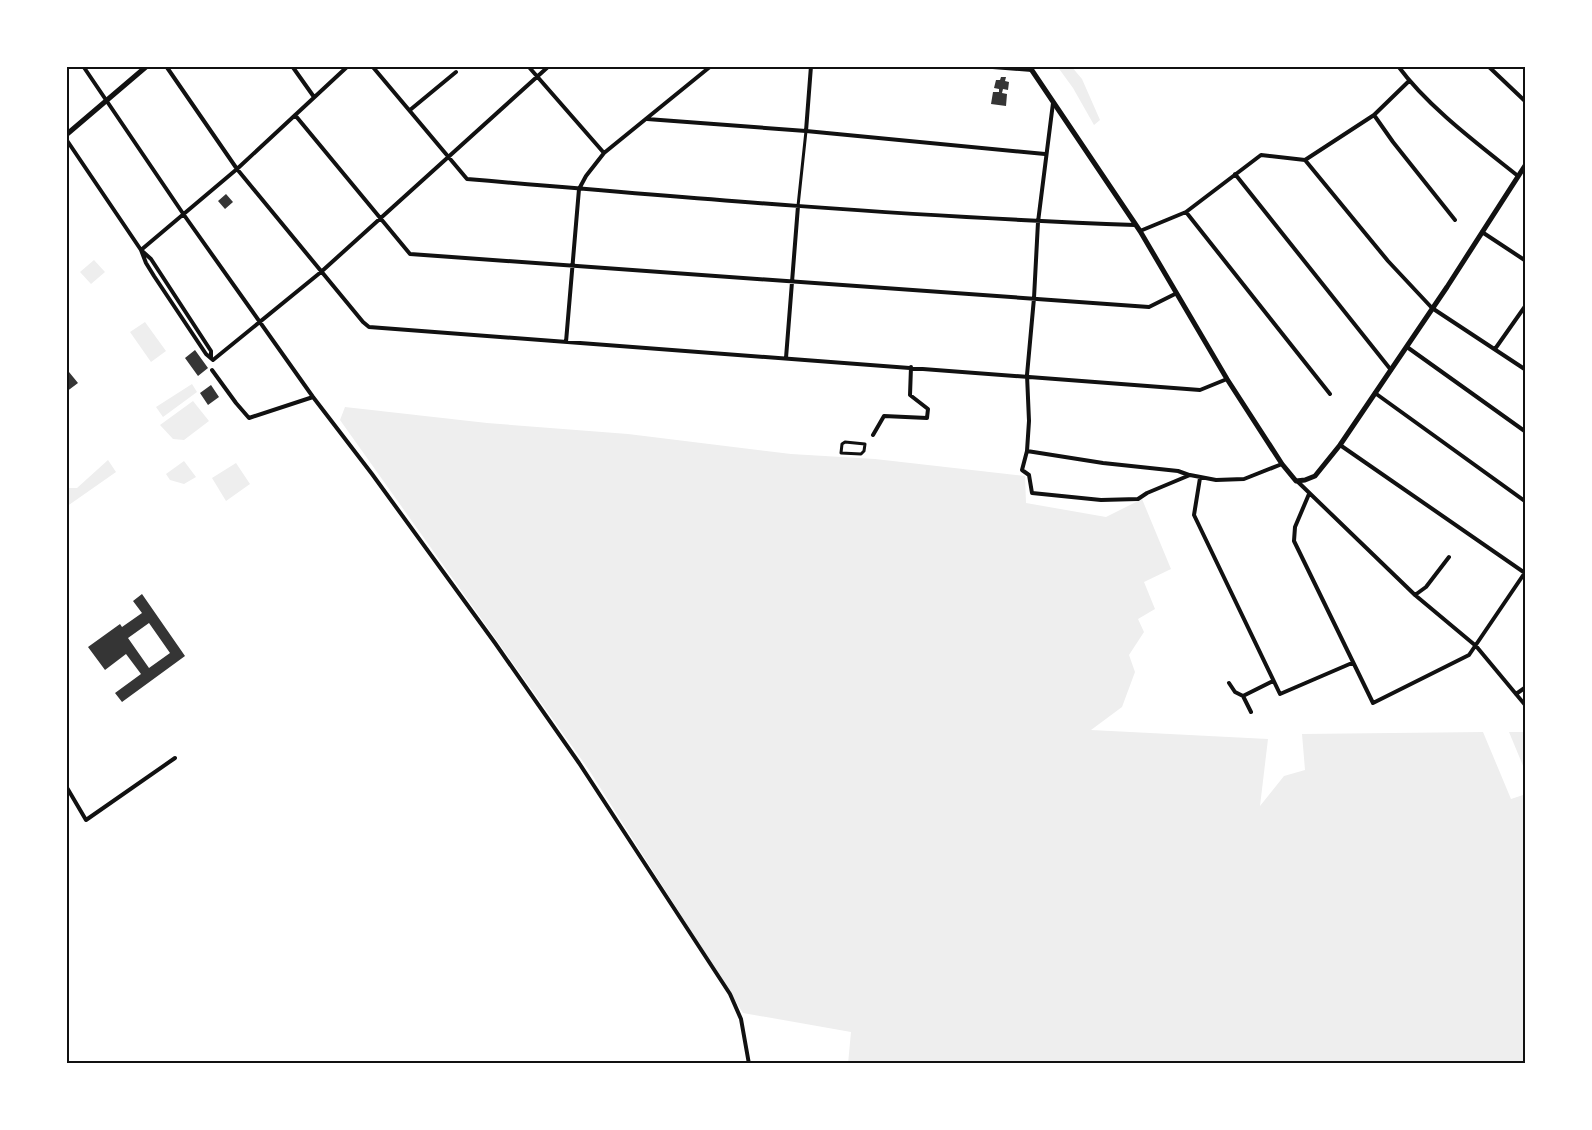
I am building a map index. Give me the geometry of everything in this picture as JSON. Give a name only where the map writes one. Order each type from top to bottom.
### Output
[{"type":"street","points":[[83,66],[184,215],[313,397],[495,643],[579,763],[724,984],[741,1018],[749,1064]]},
{"type":"street","points":[[147,66],[66,137],[141,250],[151,259],[210,351],[212,358],[261,322],[321,272],[549,66]]},
{"type":"street","points":[[166,66],[237,169],[369,327],[1027,375],[1200,390],[1227,380]]},
{"type":"street","points":[[292,66],[314,97]]},
{"type":"street","points":[[141,250],[237,169],[348,66]]},
{"type":"street","points":[[372,66],[467,179],[798,206],[1038,222],[1135,225]]},
{"type":"street","points":[[528,66],[604,153]]},
{"type":"street","points":[[566,342],[579,189],[604,153],[711,66]]},
{"type":"street","points":[[786,358],[811,66]]},
{"type":"street","points":[[980,66],[1030,68],[1140,231],[1227,380],[1281,464],[1414,595],[1476,646],[1526,706]]},
{"type":"street","points":[[1398,66],[1409,81],[1518,176]]},
{"type":"street","points":[[1488,66],[1526,102]]},
{"type":"street","points":[[410,110],[456,72]]},
{"type":"street","points":[[1140,231],[1186,212],[1261,155],[1305,160],[1374,115],[1409,81]]},
{"type":"street","points":[[1053,103],[1038,222],[1027,375],[1029,421],[1027,451],[1022,470],[1029,475],[1032,493],[1101,500],[1138,499],[1190,475]]},
{"type":"street","points":[[295,114],[410,254],[1149,307],[1175,294]]},
{"type":"street","points":[[1374,115],[1455,220]]},
{"type":"street","points":[[647,119],[806,131],[1045,154]]},
{"type":"street","points":[[1305,160],[1388,261],[1432,308],[1526,370]]},
{"type":"street","points":[[1296,481],[1315,476],[1340,445],[1526,164]]},
{"type":"street","points":[[1235,174],[1391,370]]},
{"type":"street","points":[[1186,212],[1330,394]]},
{"type":"street","points":[[1482,232],[1526,261]]},
{"type":"street","points":[[1495,349],[1526,305]]},
{"type":"street","points":[[1407,347],[1526,432]]},
{"type":"street","points":[[873,435],[884,416],[927,418],[928,409],[910,395],[910,367]]},
{"type":"street","points":[[212,370],[249,418],[313,397]]},
{"type":"street","points":[[1375,393],[1526,502]]},
{"type":"street","points":[[845,442],[865,444],[864,451],[861,454],[841,453],[842,444],[845,442]]},
{"type":"street","points":[[1309,494],[1295,527],[1294,541],[1373,703],[1469,655],[1525,572],[1340,445]]},
{"type":"street","points":[[1027,451],[1103,463],[1178,471],[1216,480],[1244,479],[1281,464]]},
{"type":"street","points":[[1200,477],[1194,515],[1280,694],[1352,663]]},
{"type":"street","points":[[1414,595],[1426,587],[1449,557]]},
{"type":"street","points":[[1243,696],[1273,681]]},
{"type":"street","points":[[1229,683],[1234,692],[1243,696],[1251,712]]},
{"type":"street","points":[[1516,694],[1526,687]]},
{"type":"street","points":[[66,786],[86,820],[175,758]]},
{"type":"shaded area","points":[[1057,66],[1071,66],[1082,79],[1100,120],[1094,125],[1073,88]]},
{"type":"shaded area","points":[[94,260],[105,272],[91,284],[80,272]]},
{"type":"shaded area","points":[[145,322],[166,351],[151,362],[130,332]]},
{"type":"shaded area","points":[[192,384],[197,392],[163,417],[156,407]]},
{"type":"shaded area","points":[[193,401],[209,421],[184,440],[173,439],[160,425]]},
{"type":"shaded area","points":[[345,407],[1025,476],[1026,503],[1106,517],[1142,499],[1171,569],[1144,582],[1155,609],[1138,619],[1144,632],[1129,655],[1135,672],[1122,707],[1091,730],[1268,739],[1260,806],[1284,776],[1305,770],[1302,734],[1483,732],[1511,799],[1526,794],[1526,1064],[848,1064],[851,1032],[743,1013],[589,770],[340,420]]},
{"type":"shaded area","points":[[108,460],[116,472],[66,507],[66,488],[77,488]]},
{"type":"shaded area","points":[[184,461],[196,477],[184,484],[170,480],[166,474]]},
{"type":"shaded area","points":[[236,463],[250,484],[226,501],[212,478]]},
{"type":"shaded area","points":[[1509,732],[1526,732],[1526,773]]},
{"type":"building","points":[[1001,77],[1006,77],[1005,81],[1009,82],[1008,90],[1003,89],[1002,93],[1007,94],[1006,106],[991,104],[993,92],[999,92],[999,89],[994,88],[996,80],[1000,80]]},
{"type":"building","points":[[226,194],[233,202],[225,209],[218,201]]},
{"type":"building","points":[[195,350],[208,368],[198,376],[185,358]]},
{"type":"building","points":[[69,372],[78,383],[66,392],[66,374]]},
{"type":"building","points":[[211,385],[219,397],[208,405],[200,393]]},
{"type":"building","points":[[142,594],[185,656],[122,702],[115,693],[141,674],[126,654],[105,670],[88,647],[120,624],[122,627],[142,613],[133,601]],"holes":[[[149,623],[170,653],[149,668],[128,638]]]}]
